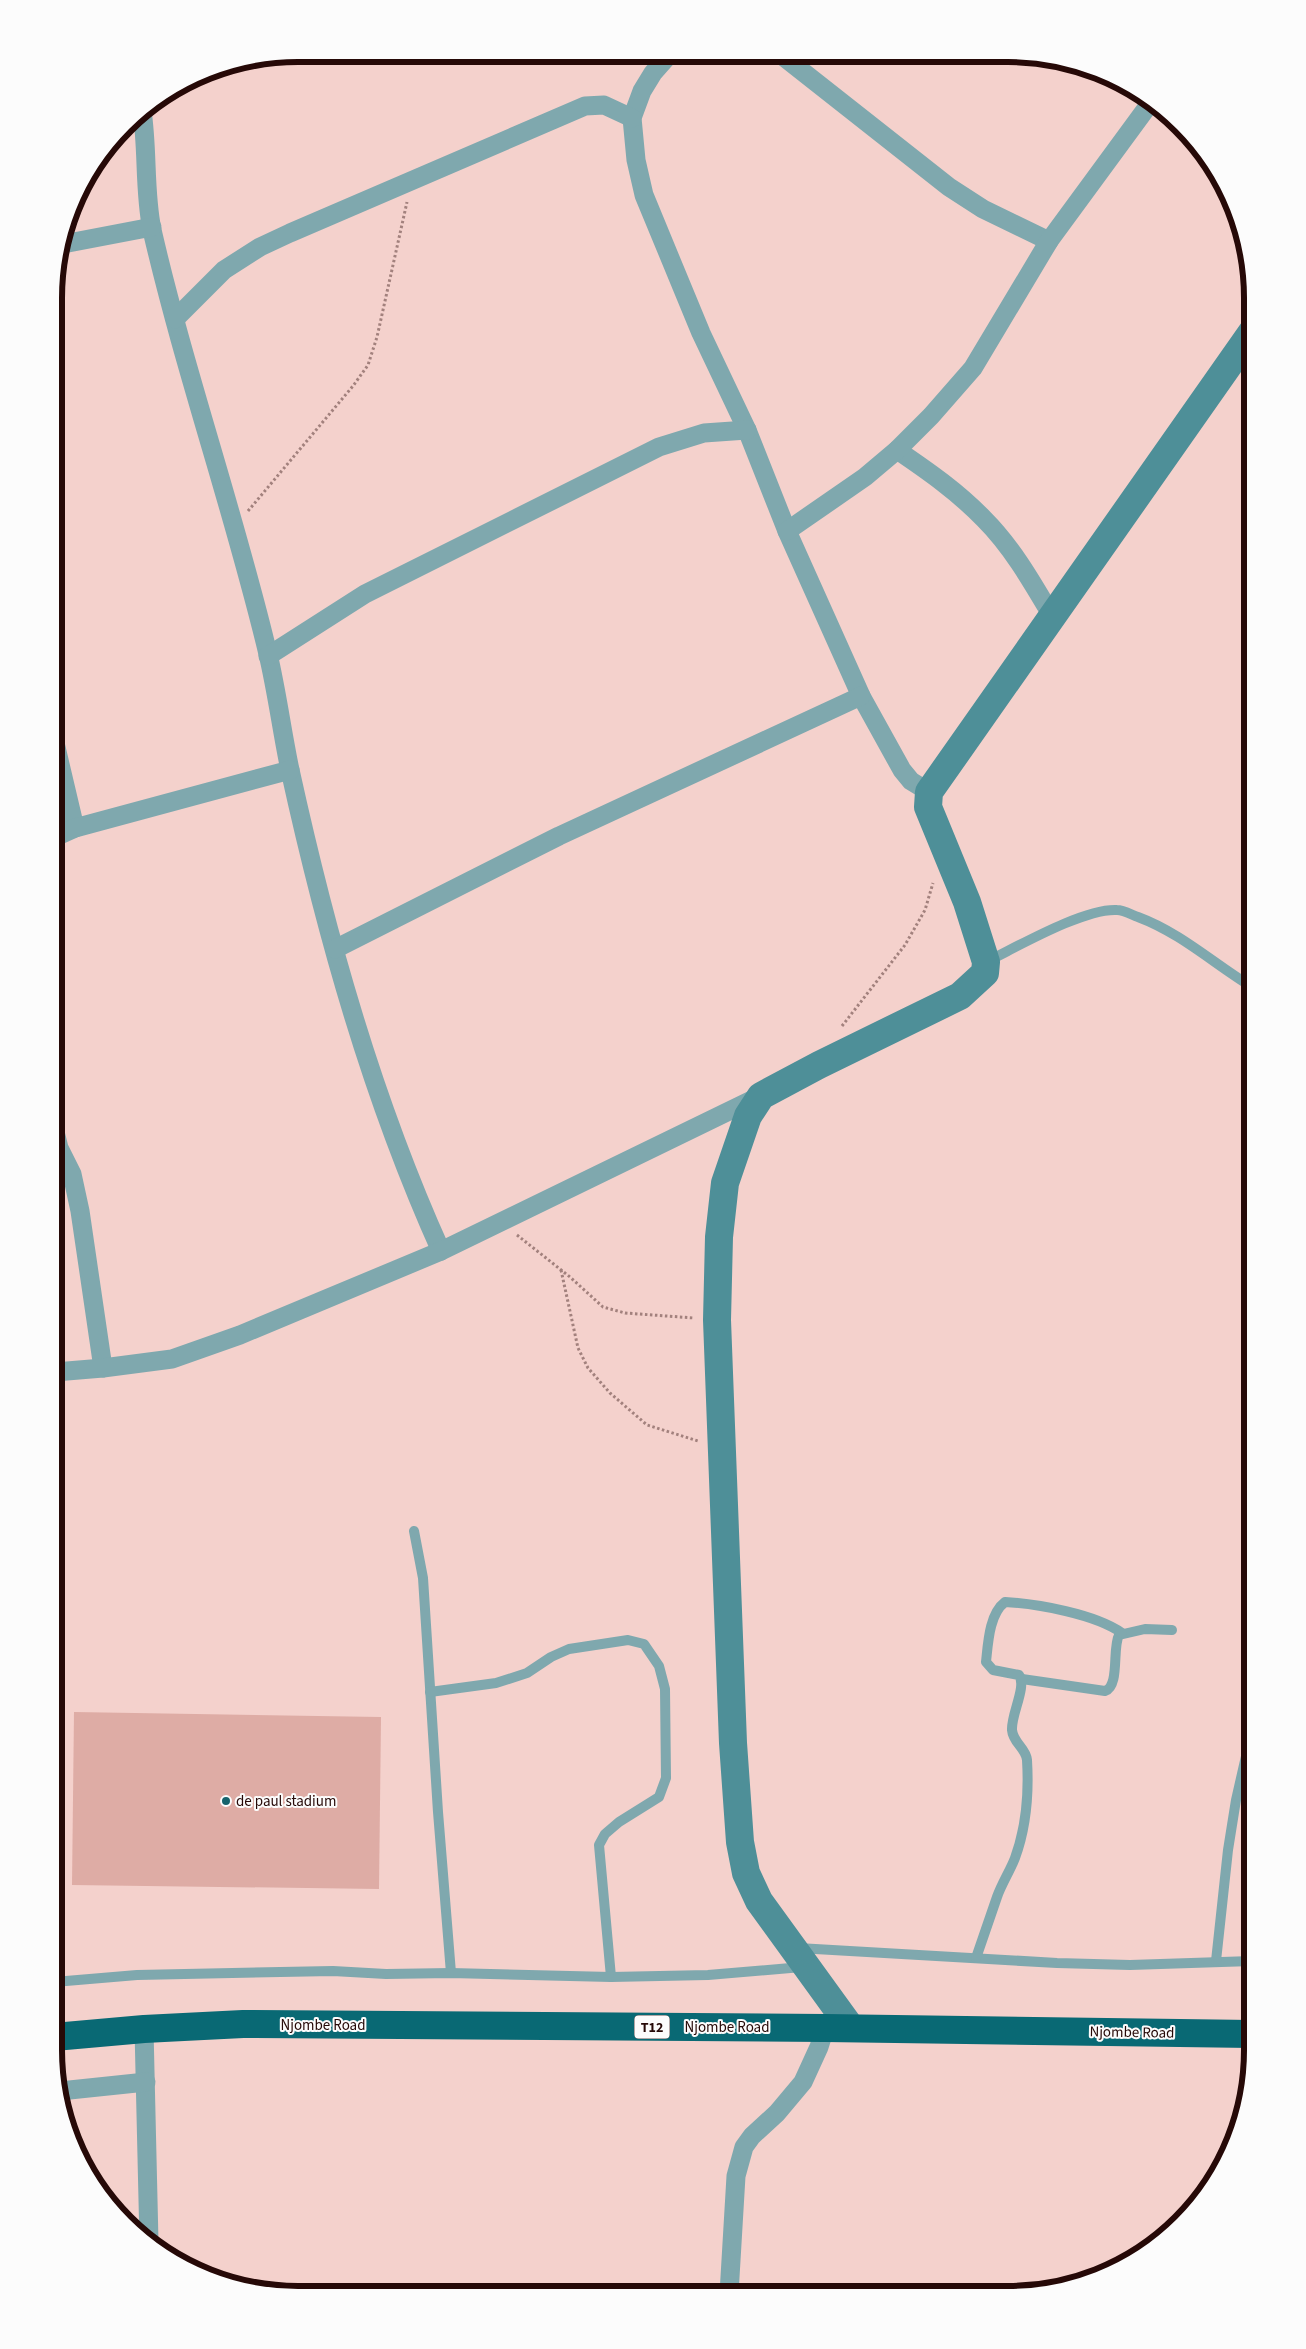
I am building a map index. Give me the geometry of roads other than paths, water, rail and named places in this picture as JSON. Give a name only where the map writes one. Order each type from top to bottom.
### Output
[{"type":"highway","name":"Njombe Road","points":[[62,2036],[144,2029],[243,2024],[838,2028],[1244,2034]]},
{"type":"street","points":[[663,62],[653,73],[642,91],[632,118],[636,160],[644,195],[701,332],[747,430],[787,531],[861,696],[902,770],[911,781],[929,792]]},
{"type":"street","points":[[790,62],[949,187],[983,209],[1049,241]]},
{"type":"street","points":[[174,318],[211,280],[260,246],[585,106],[604,105],[632,118]]},
{"type":"street","points":[[787,531],[865,477],[897,450],[931,416],[973,368],[1049,241],[1146,107]]},
{"type":"street","points":[[143,121],[146,183],[152,227],[187,368],[233,521],[268,656],[290,770],[335,949],[400,1154],[440,1251]]},
{"type":"street","points":[[70,243],[152,227]]},
{"type":"street","points":[[62,1371],[172,1359],[232,1338],[500,1224],[582,1181],[761,1096],[819,1065],[960,996],[985,974],[986,962],[968,902],[947,856],[928,807],[929,792],[1244,343]]},
{"type":"street","points":[[268,656],[365,594],[659,447],[704,433],[747,430]]},
{"type":"street","points":[[897,450],[933,474],[985,520],[1021,565],[1052,616]]},
{"type":"street","points":[[335,949],[559,836],[861,696]]},
{"type":"street","points":[[62,770],[66,796],[75,828]]},
{"type":"street","points":[[62,834],[75,828],[290,770]]},
{"type":"street","points":[[729,2286],[735,2185],[744,2147],[752,2136],[777,2113],[803,2082],[814,2060],[838,2028],[801,1957],[759,1901],[746,1873],[740,1842],[733,1743],[717,1320],[720,1237],[725,1183],[748,1116],[761,1096]]},
{"type":"street","points":[[62,1155],[72,1174],[80,1211],[103,1368]]},
{"type":"street","points":[[144,2029],[149,2233]]},
{"type":"street","points":[[66,2090],[146,2082]]},
{"type":"lane","points":[[986,962],[1053,928],[1103,910],[1118,910],[1154,923],[1206,954],[1244,981]]},
{"type":"lane","points":[[414,1531],[423,1578],[451,1974]]},
{"type":"lane","points":[[1122,1633],[1104,1622],[1038,1606],[1005,1602],[999,1606],[992,1624],[986,1662],[993,1670],[1019,1675],[1022,1679],[1108,1690],[1112,1686],[1114,1675],[1117,1638],[1122,1633],[1145,1629],[1172,1630]]},
{"type":"lane","points":[[430,1692],[496,1683],[527,1672],[551,1657],[569,1649],[628,1640],[644,1644],[659,1666],[665,1689],[666,1778],[659,1797],[619,1822],[605,1834],[599,1845],[611,1977]]},
{"type":"lane","points":[[976,1958],[998,1895],[1015,1858],[1024,1825],[1027,1795],[1027,1759],[1026,1754],[1016,1741],[1012,1730],[1022,1679]]},
{"type":"lane","points":[[1216,1961],[1228,1850],[1236,1800],[1244,1770]]},
{"type":"lane","points":[[62,1981],[137,1975],[266,1972],[611,1977],[708,1975],[801,1957],[976,1958],[1130,1965],[1244,1961]]},
{"type":"place","name":"de paul stadium","points":[[226,1801]]}]
